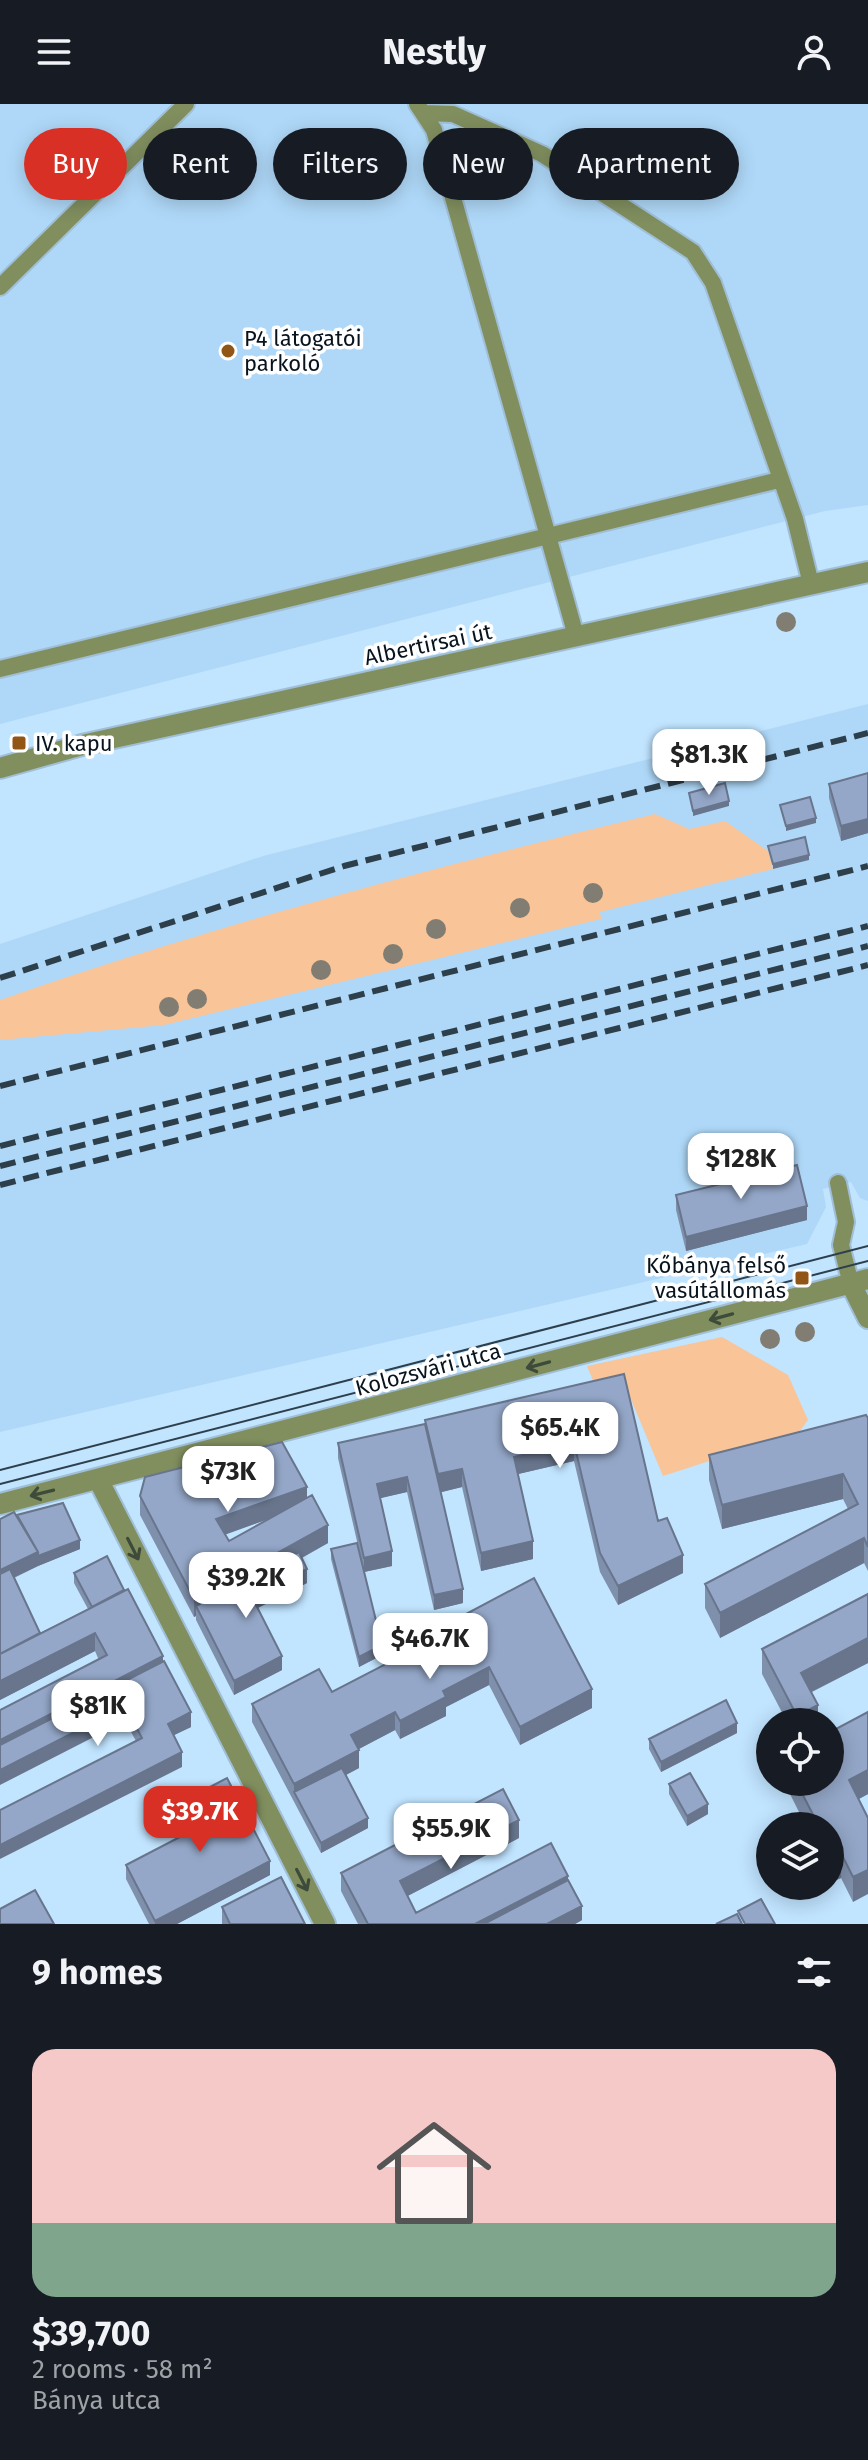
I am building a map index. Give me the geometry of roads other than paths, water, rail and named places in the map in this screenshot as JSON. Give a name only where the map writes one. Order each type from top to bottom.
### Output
[{"type":"street","name":"Albertirsai út","points":[[0,768],[82,745],[868,572]]},
{"type":"street","points":[[859,1282],[868,1318]]},
{"type":"street","name":"Kolozsvári utca","points":[[0,1504],[859,1282]]},
{"type":"street","points":[[98,1479],[325,1924]]},
{"type":"lane","points":[[0,287],[186,104]]},
{"type":"lane","points":[[420,109],[453,114],[542,154],[693,252],[713,283],[795,519],[811,584]]},
{"type":"lane","points":[[420,109],[434,130],[576,636]]},
{"type":"lane","points":[[0,669],[779,480]]},
{"type":"lane","points":[[838,1183],[846,1222],[841,1245],[859,1282]]},
{"type":"tram line","points":[[0,1470],[868,1246]]},
{"type":"tram line","points":[[0,1484],[868,1261]]},
{"type":"railway","points":[[0,978],[344,866],[868,733]]},
{"type":"railway","points":[[0,1086],[868,866]]},
{"type":"railway","points":[[0,1146],[868,926]]},
{"type":"railway","points":[[0,1166],[868,946]]},
{"type":"railway","points":[[0,1185],[868,965]]},
{"type":"place","name":"P4 látogatói parkoló","points":[[228,351]]},
{"type":"place","name":"IV. kapu","points":[[19,743]]},
{"type":"place","name":"Kőbánya felső vasútállomás","points":[[802,1278]]}]
